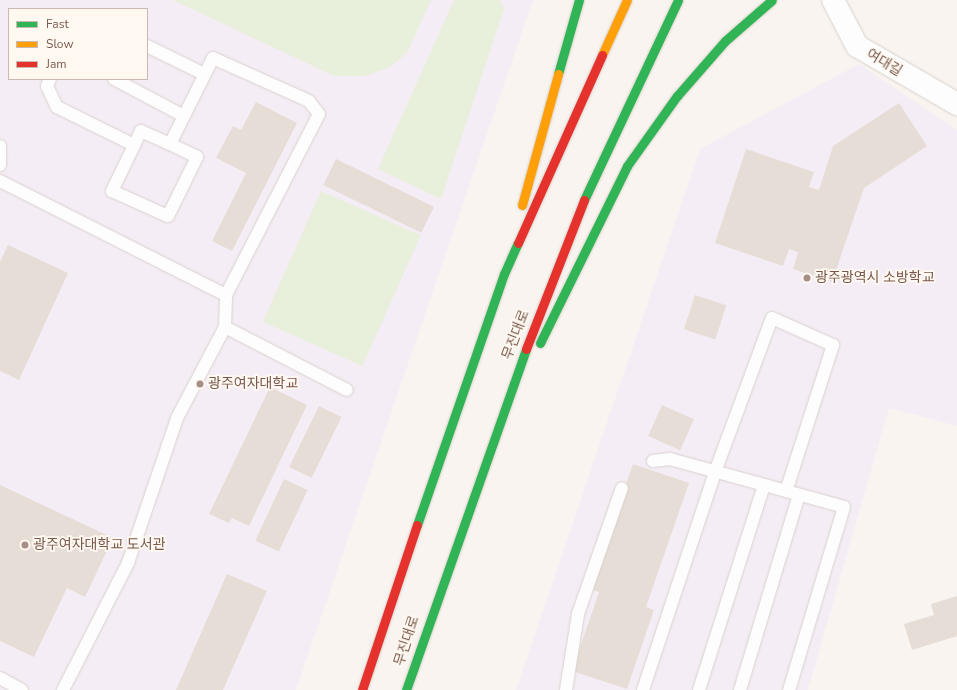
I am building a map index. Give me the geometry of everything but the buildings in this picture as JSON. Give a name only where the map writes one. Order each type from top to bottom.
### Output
[{"type":"highway","points":[[504,274],[573,15],[579,0]]},
{"type":"highway","name":"무진대로","points":[[362,690],[442,448],[504,274],[608,38],[627,0]]},
{"type":"highway","name":"무진대로","points":[[406,690],[494,434],[572,226],[649,58],[678,0]]},
{"type":"highway","points":[[494,434],[579,269],[627,166],[676,96],[725,41],[772,0]]},
{"type":"street","name":"여대길","points":[[833,0],[857,46],[957,104]]},
{"type":"lane","points":[[148,46],[204,74]]},
{"type":"lane","points":[[63,690],[128,563],[177,418],[225,327],[226,295],[319,114],[309,101],[213,58],[170,144]]},
{"type":"lane","points":[[50,80],[47,86],[57,107],[134,146]]},
{"type":"lane","points":[[116,80],[184,116]]},
{"type":"lane","points":[[141,131],[170,144],[197,157],[168,216],[112,190],[141,131]]},
{"type":"lane","points":[[0,146],[0,165]]},
{"type":"lane","points":[[0,181],[226,295]]},
{"type":"lane","points":[[643,690],[715,472],[772,318],[833,345],[786,491]]},
{"type":"lane","points":[[225,327],[347,390]]},
{"type":"lane","points":[[653,461],[670,459],[844,507],[789,690]]},
{"type":"lane","points":[[698,690],[764,485]]},
{"type":"lane","points":[[566,690],[578,614],[622,488]]},
{"type":"lane","points":[[740,690],[799,495]]},
{"type":"lane","points":[[0,678],[22,690]]},
{"type":"shaded area","name":"광주여자대학교","points":[[0,0],[533,0],[296,690],[0,690]]},
{"type":"shaded area","name":"광주광역시 소방학교","points":[[859,64],[957,130],[957,426],[889,408],[808,690],[516,690],[700,149]]},
{"type":"green space","points":[[173,0],[431,0],[407,53],[388,68],[365,76],[334,76]]},
{"type":"green space","points":[[454,0],[500,0],[504,9],[441,199],[378,169]]},
{"type":"green space","points":[[321,191],[421,235],[362,366],[263,322]]},
{"type":"traffic: fast","points":[[558,74],[579,0]]},
{"type":"traffic: fast","points":[[584,200],[678,0]]},
{"type":"traffic: fast","points":[[540,343],[627,166],[677,96],[725,41],[772,0]]},
{"type":"traffic: fast","points":[[417,525],[504,274],[518,243]]},
{"type":"traffic: fast","points":[[406,690],[526,349]]},
{"type":"traffic: slow","points":[[602,55],[627,0]]},
{"type":"traffic: slow","points":[[522,205],[558,74]]},
{"type":"traffic: jam","points":[[518,243],[602,55]]},
{"type":"traffic: jam","points":[[526,349],[584,200]]},
{"type":"traffic: jam","points":[[362,690],[417,525]]},
{"type":"place","name":"광주광역시 소방학교","points":[[807,278]]},
{"type":"place","name":"광주여자대학교","points":[[200,384]]},
{"type":"place","name":"광주여자대학교 도서관","points":[[25,545]]}]
